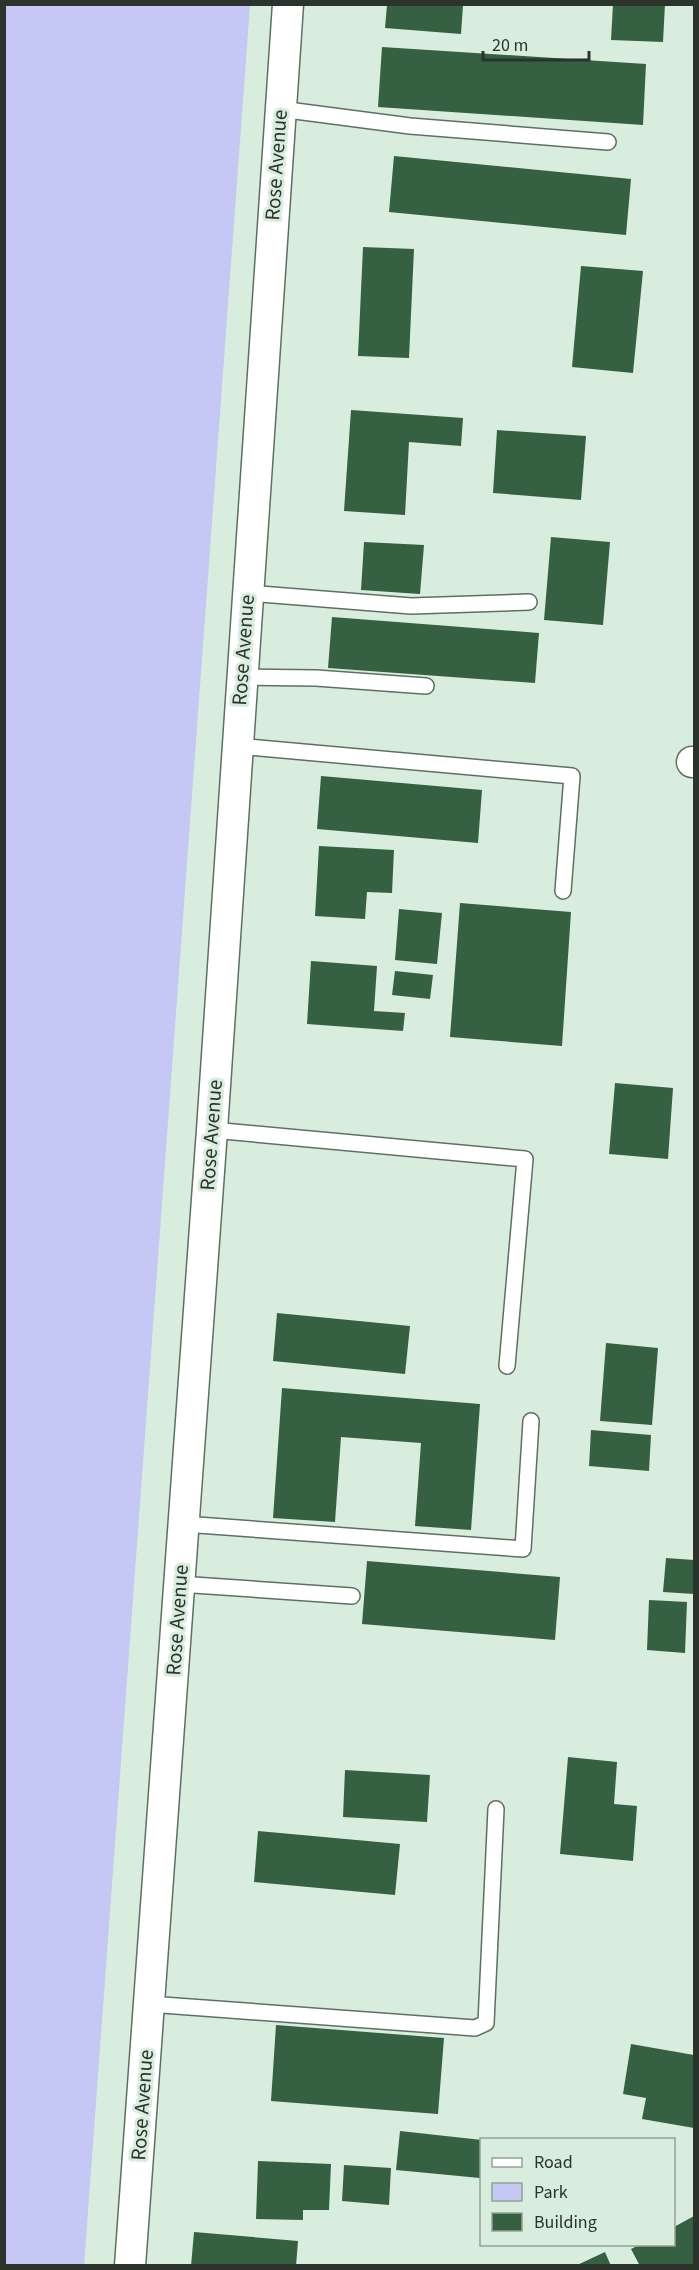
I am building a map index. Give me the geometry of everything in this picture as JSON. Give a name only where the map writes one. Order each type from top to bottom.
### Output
[{"type":"street","name":"Rose Avenue","points":[[130,2265],[212,1130],[288,4]]},
{"type":"lane","points":[[280,109],[411,126],[608,142]]},
{"type":"lane","points":[[247,593],[411,606],[529,602]]},
{"type":"lane","points":[[242,677],[316,678],[426,686]]},
{"type":"lane","points":[[237,746],[572,776],[563,891]]},
{"type":"lane","points":[[212,1130],[525,1159],[507,1365]]},
{"type":"lane","points":[[184,1524],[523,1549],[531,1420]]},
{"type":"lane","points":[[179,1584],[352,1596]]},
{"type":"lane","points":[[149,2004],[475,2028],[486,2023],[496,1809]]},
{"type":"green space","points":[[5,4],[250,5],[84,2266],[4,2265]]},
{"type":"building","points":[[613,4],[665,4],[663,42],[611,40]]},
{"type":"building","points":[[387,5],[463,5],[461,34],[385,28]]},
{"type":"building","points":[[382,47],[646,64],[643,125],[378,107]]},
{"type":"building","points":[[394,156],[631,179],[626,235],[389,212]]},
{"type":"building","points":[[363,247],[414,249],[409,358],[358,356]]},
{"type":"building","points":[[581,266],[643,271],[633,373],[572,367]]},
{"type":"building","points":[[351,410],[463,418],[461,446],[409,442],[405,515],[344,511]]},
{"type":"building","points":[[497,430],[586,436],[581,500],[493,493]]},
{"type":"building","points":[[551,537],[610,542],[603,625],[544,620]]},
{"type":"building","points":[[364,542],[424,545],[420,594],[361,590]]},
{"type":"building","points":[[332,617],[539,633],[535,683],[328,668]]},
{"type":"building","points":[[321,776],[482,790],[478,843],[317,829]]},
{"type":"building","points":[[319,846],[394,850],[392,893],[367,892],[365,919],[315,916]]},
{"type":"building","points":[[460,903],[571,912],[562,1046],[450,1037]]},
{"type":"building","points":[[399,909],[442,913],[437,964],[395,960]]},
{"type":"building","points":[[311,961],[377,966],[374,1011],[405,1013],[403,1031],[307,1024]]},
{"type":"building","points":[[395,971],[433,975],[430,999],[392,995]]},
{"type":"building","points":[[615,1083],[673,1088],[668,1159],[609,1154]]},
{"type":"building","points":[[277,1313],[410,1326],[405,1374],[273,1361]]},
{"type":"building","points":[[606,1343],[658,1348],[652,1425],[600,1421]]},
{"type":"building","points":[[282,1388],[480,1404],[471,1530],[415,1526],[421,1443],[341,1437],[335,1522],[273,1518]]},
{"type":"building","points":[[591,1430],[651,1435],[649,1471],[589,1466]]},
{"type":"building","points":[[666,1558],[694,1560],[694,1594],[663,1592]]},
{"type":"building","points":[[367,1561],[560,1577],[555,1640],[362,1624]]},
{"type":"building","points":[[649,1600],[687,1602],[685,1653],[647,1650]]},
{"type":"building","points":[[568,1757],[617,1762],[614,1804],[637,1806],[633,1861],[560,1854]]},
{"type":"building","points":[[345,1770],[430,1775],[427,1822],[343,1817]]},
{"type":"building","points":[[258,1831],[400,1844],[395,1895],[254,1882]]},
{"type":"building","points":[[276,2025],[444,2038],[438,2114],[271,2101]]},
{"type":"building","points":[[631,2044],[694,2055],[694,2128],[642,2119],[646,2098],[623,2094]]},
{"type":"building","points":[[400,2131],[480,2140],[480,2178],[396,2170]]},
{"type":"building","points":[[258,2161],[331,2164],[329,2210],[303,2210],[303,2220],[256,2219]]},
{"type":"building","points":[[344,2165],[391,2168],[389,2205],[342,2201]]},
{"type":"building","points":[[694,2216],[694,2266],[640,2266],[631,2249],[637,2246],[675,2246],[675,2226]]},
{"type":"building","points":[[194,2232],[298,2241],[296,2266],[191,2266]]},
{"type":"building","points":[[605,2252],[611,2266],[575,2266]]}]
